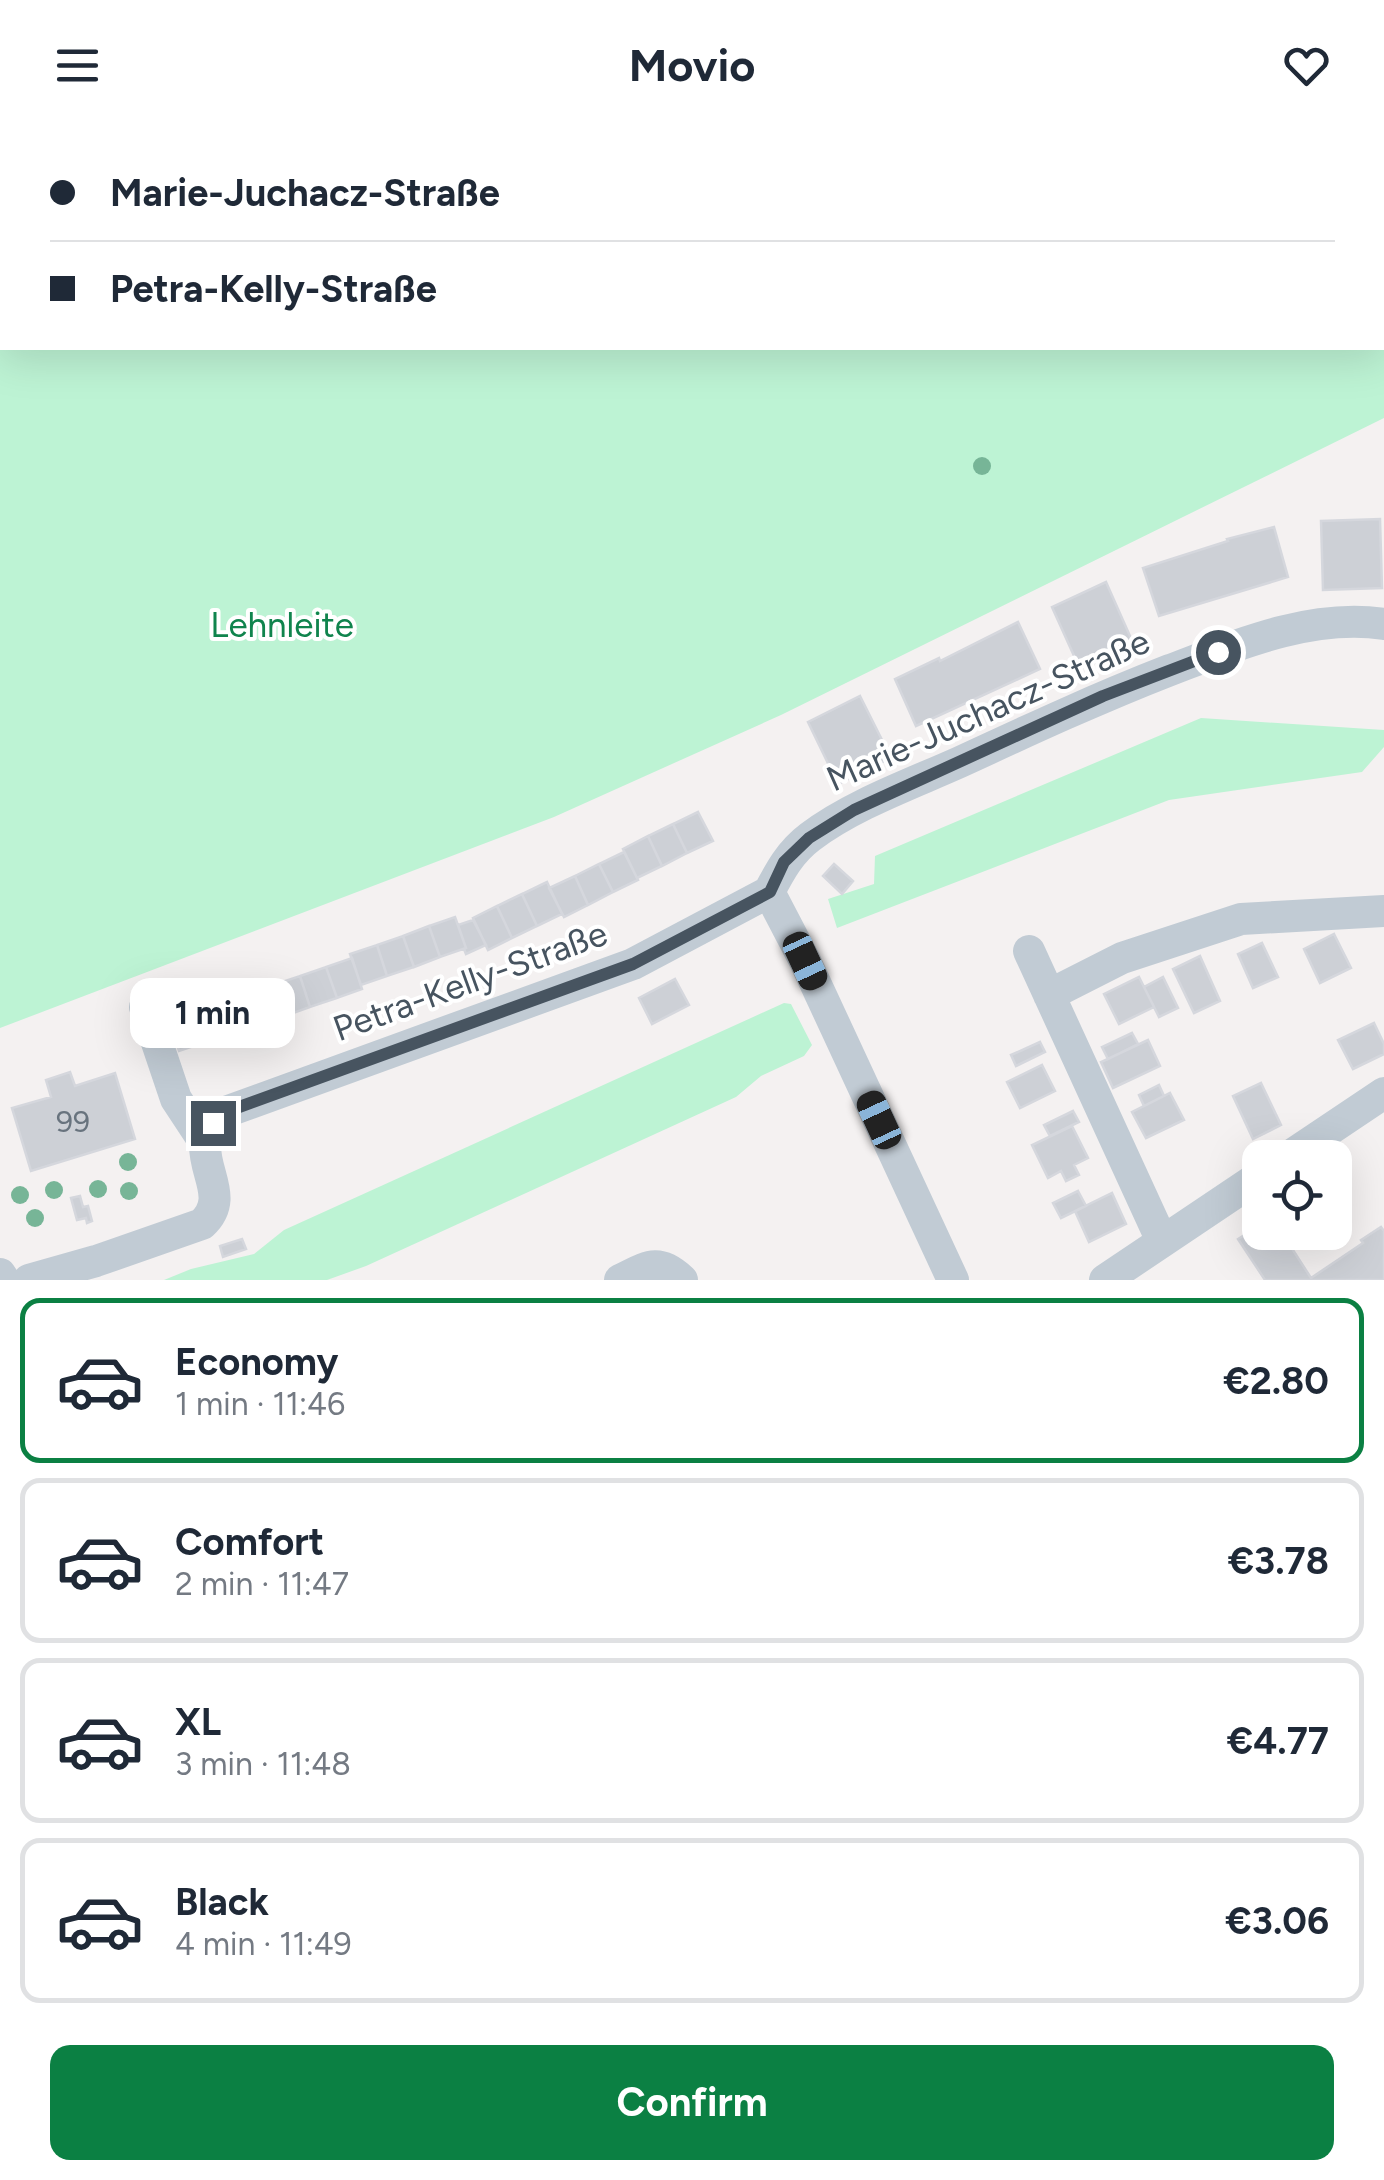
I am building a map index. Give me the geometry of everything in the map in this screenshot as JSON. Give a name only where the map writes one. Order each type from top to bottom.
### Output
[{"type":"street","name":"Marie-Juchacz-Straße","points":[[770,892],[784,862],[809,838],[854,810],[1103,696],[1218,652],[1304,626],[1384,624]]},
{"type":"street","name":"Petra-Kelly-Straße","points":[[205,1143],[220,1114],[633,964],[770,892]]},
{"type":"street","points":[[770,892],[953,1280]]},
{"type":"street","points":[[1049,995],[1122,958],[1241,919],[1384,911]]},
{"type":"street","points":[[1029,952],[1162,1241]]},
{"type":"street","points":[[29,1280],[99,1270],[202,1224],[212,1214],[215,1203],[205,1143],[176,1100],[145,1007]]},
{"type":"street","points":[[1314,1140],[1384,1093]]},
{"type":"street","points":[[1104,1280],[1242,1188]]},
{"type":"street","points":[[620,1280],[649,1266],[675,1274]]},
{"type":"green space","name":"Lehnleite","points":[[0,350],[1384,350],[1384,418],[781,715],[554,817],[0,1028]]},
{"type":"green space","points":[[1201,718],[1384,730],[1384,747],[1362,772],[1169,800],[837,928],[828,899],[874,884],[875,856]]},
{"type":"green space","points":[[784,1003],[791,1004],[812,1045],[804,1056],[761,1076],[736,1097],[366,1266],[327,1280],[164,1280],[191,1269],[254,1254],[284,1230]]},
{"type":"building","points":[[1380,519],[1382,588],[1323,590],[1321,521]]},
{"type":"building","points":[[1274,527],[1288,577],[1159,616],[1143,568]]},
{"type":"building","points":[[1106,582],[1134,645],[1080,669],[1052,607]]},
{"type":"building","points":[[1018,622],[1040,669],[916,726],[895,679]]},
{"type":"building","points":[[860,696],[891,758],[838,784],[808,722]]},
{"type":"building","points":[[698,812],[713,841],[687,853],[673,824]]},
{"type":"building","points":[[673,824],[687,853],[662,866],[648,836]]},
{"type":"building","points":[[648,836],[662,866],[637,878],[623,849]]},
{"type":"building","points":[[624,852],[638,880],[613,892],[599,864]]},
{"type":"building","points":[[599,864],[613,892],[588,905],[575,876]]},
{"type":"building","points":[[834,864],[853,881],[842,894],[823,876]]},
{"type":"building","points":[[575,876],[588,905],[564,917],[549,888]]},
{"type":"building","points":[[547,882],[562,914],[537,926],[522,894]]},
{"type":"building","points":[[522,894],[537,926],[512,938],[497,906]]},
{"type":"building","points":[[497,906],[512,938],[488,950],[473,918]]},
{"type":"building","points":[[455,917],[466,948],[440,957],[429,926]]},
{"type":"building","points":[[473,920],[486,945],[466,954],[458,925]]},
{"type":"building","points":[[429,926],[440,957],[414,967],[403,936]]},
{"type":"building","points":[[1334,934],[1351,968],[1320,983],[1304,949]]},
{"type":"building","points":[[403,936],[414,967],[387,976],[377,945]]},
{"type":"building","points":[[1262,943],[1278,977],[1253,988],[1238,954]]},
{"type":"building","points":[[377,945],[387,976],[361,985],[350,954]]},
{"type":"building","points":[[1200,956],[1220,1001],[1194,1013],[1173,969]]},
{"type":"building","points":[[352,958],[362,989],[337,998],[326,967]]},
{"type":"building","points":[[326,967],[337,998],[310,1007],[300,976]]},
{"type":"building","points":[[300,976],[310,1007],[285,1016],[273,985]]},
{"type":"building","points":[[1139,977],[1154,1007],[1119,1024],[1104,994]]},
{"type":"building","points":[[1163,977],[1178,1008],[1159,1017],[1144,987]]},
{"type":"building","points":[[675,979],[689,1005],[652,1024],[639,998]]},
{"type":"building","points":[[273,985],[285,1016],[258,1025],[247,995]]},
{"type":"building","points":[[246,990],[257,1023],[231,1033],[220,999]]},
{"type":"building","points":[[220,999],[231,1033],[206,1042],[194,1008]]},
{"type":"building","points":[[194,1008],[206,1042],[179,1051],[168,1018]]},
{"type":"building","points":[[1374,1023],[1384,1044],[1384,1054],[1353,1069],[1338,1040]]},
{"type":"building","points":[[1132,1033],[1138,1044],[1108,1059],[1102,1047]]},
{"type":"building","points":[[1148,1040],[1160,1066],[1113,1088],[1101,1062]]},
{"type":"building","points":[[1040,1042],[1045,1052],[1016,1066],[1011,1055]]},
{"type":"building","points":[[1042,1065],[1055,1091],[1020,1108],[1007,1082]]},
{"type":"building","points":[[70,1072],[75,1086],[115,1073],[135,1139],[31,1171],[12,1108],[51,1097],[46,1080]]},
{"type":"building","points":[[1261,1083],[1281,1125],[1253,1139],[1233,1096]]},
{"type":"building","points":[[1159,1085],[1164,1096],[1144,1106],[1139,1095]]},
{"type":"building","points":[[1170,1093],[1184,1120],[1146,1138],[1132,1112]]},
{"type":"building","points":[[1073,1111],[1079,1122],[1050,1136],[1044,1125]]},
{"type":"building","points":[[1072,1126],[1088,1158],[1074,1165],[1079,1175],[1066,1181],[1061,1171],[1048,1178],[1032,1145]]},
{"type":"building","points":[[1078,1191],[1086,1206],[1061,1218],[1053,1203]]},
{"type":"building","points":[[1112,1193],[1126,1224],[1089,1242],[1075,1211]]},
{"type":"building","points":[[80,1196],[92,1221],[87,1223],[86,1218],[77,1220],[71,1198]]},
{"type":"building","points":[[1381,1227],[1384,1231],[1384,1280],[1265,1280],[1245,1250],[1293,1250],[1311,1278]]},
{"type":"building","points":[[242,1239],[246,1249],[223,1257],[220,1246]]},
{"type":"route","points":[[213,1123],[220,1114],[633,964],[770,892],[784,862],[809,838],[854,810],[1103,696],[1218,652]]}]
